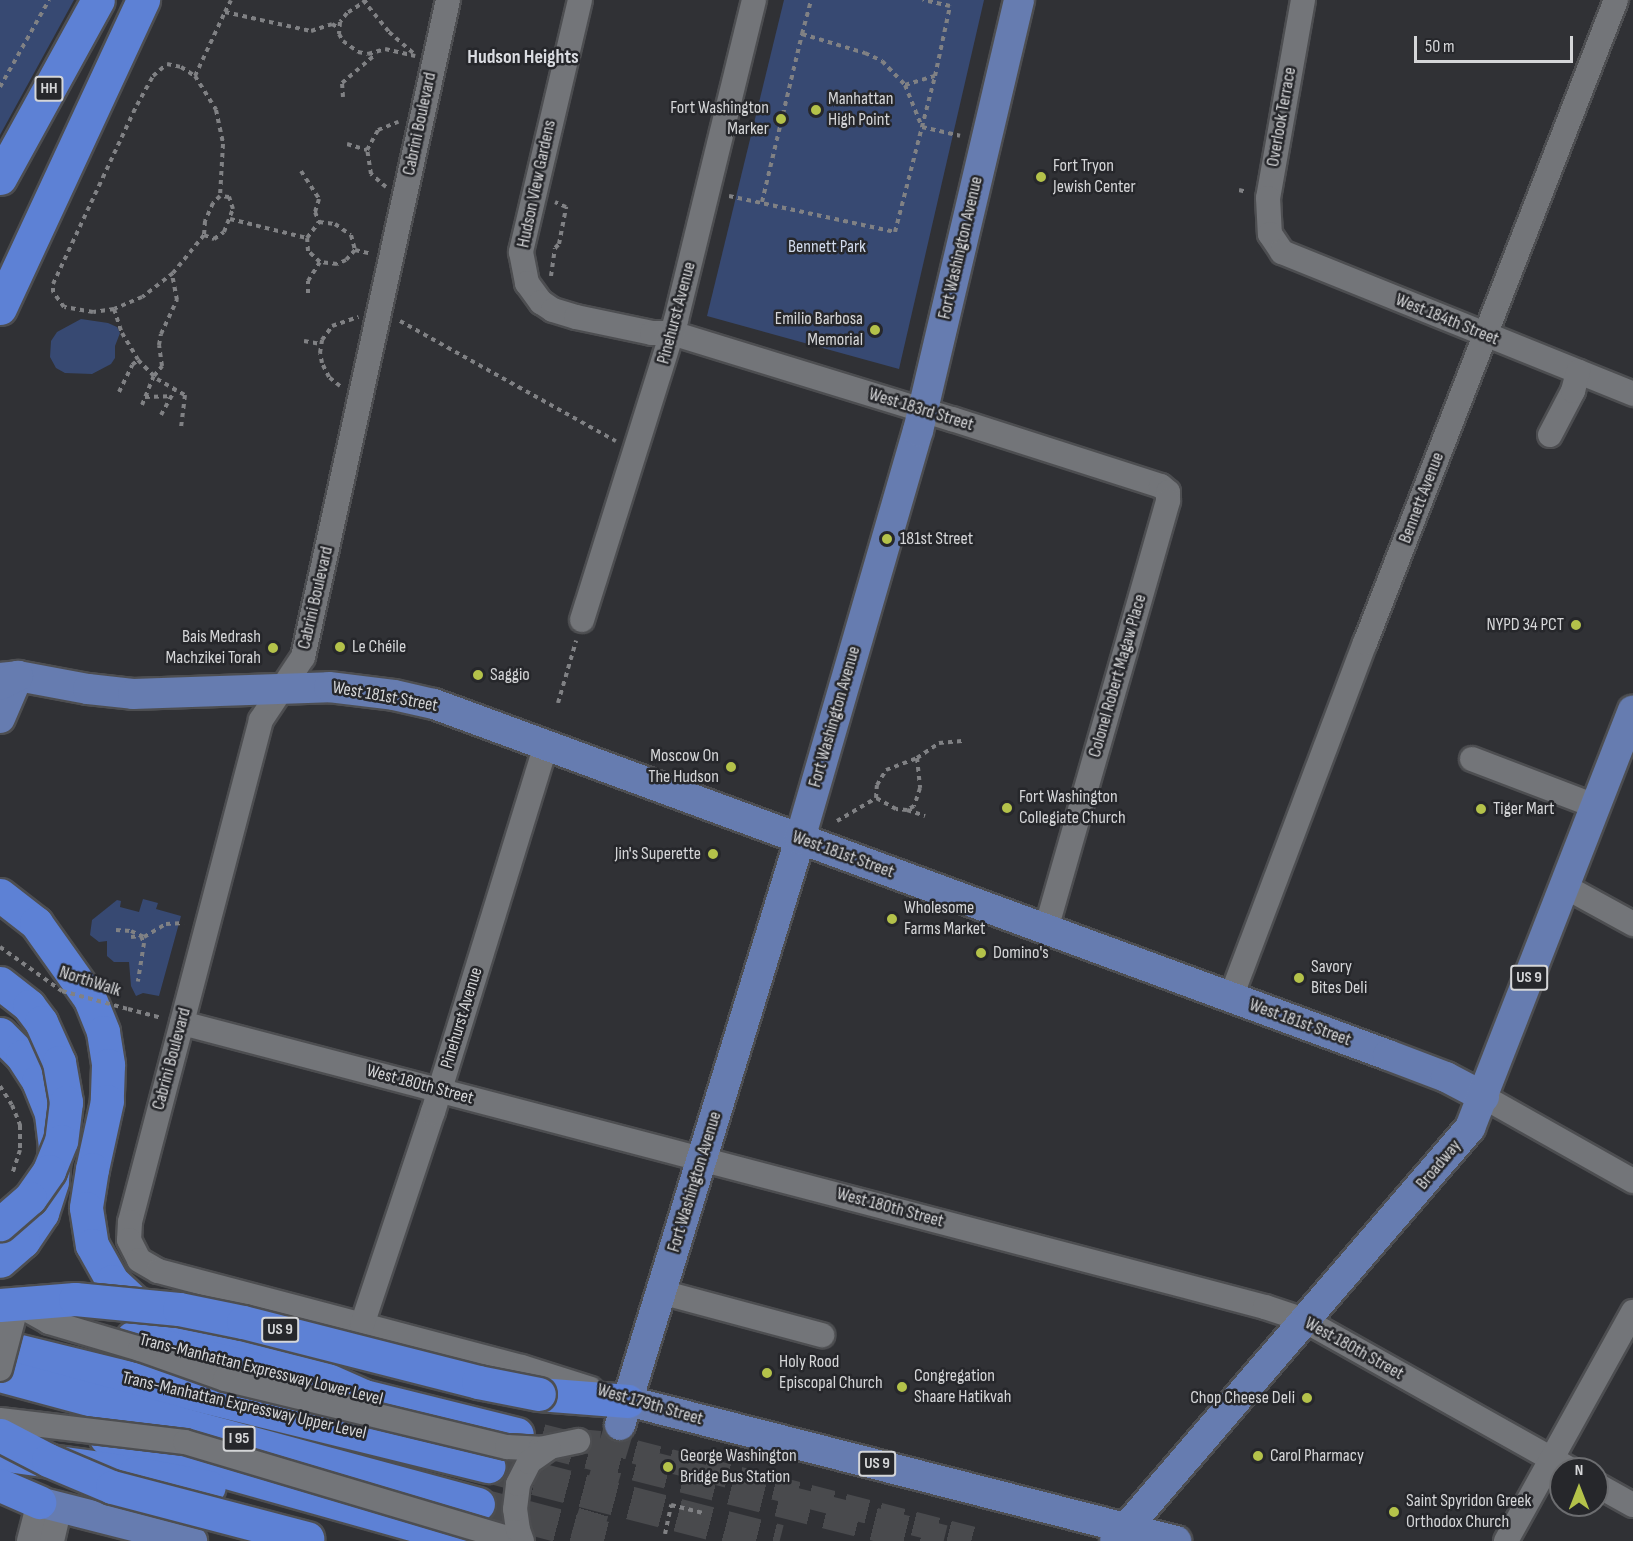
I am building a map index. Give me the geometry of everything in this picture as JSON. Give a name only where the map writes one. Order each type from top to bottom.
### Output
[{"type":"highway","name":"HH","points":[[0,178],[98,0]]},
{"type":"highway","points":[[0,308],[143,0]]},
{"type":"highway","points":[[0,895],[36,923],[95,1011],[107,1055],[107,1101],[86,1208],[92,1245],[107,1275],[128,1298],[152,1312],[265,1352],[364,1396]]},
{"type":"highway","points":[[0,925],[44,948],[65,966]]},
{"type":"highway","points":[[0,983],[16,994],[41,1022],[59,1062],[66,1102],[62,1141],[49,1171],[30,1197],[0,1224]]},
{"type":"highway","points":[[0,1034],[22,1056],[38,1081],[51,1114],[55,1145],[52,1182],[42,1213],[23,1242],[0,1261]]},
{"type":"highway","name":"US 9","points":[[5,1305],[75,1299],[179,1309],[243,1322],[478,1382],[624,1413]]},
{"type":"highway","name":"Trans-Manhattan Expressway Lower Level","points":[[5,1305],[517,1434]]},
{"type":"highway","name":"Trans-Manhattan Expressway Upper Level","points":[[0,1346],[488,1466]]},
{"type":"highway","name":"Trans-Manhattan Expressway Upper Level","points":[[0,1375],[477,1504]]},
{"type":"highway","name":"I 95","points":[[0,1411],[472,1541]]},
{"type":"highway","points":[[0,1435],[48,1460],[112,1487],[316,1541]]},
{"type":"highway","points":[[0,1454],[183,1481],[467,1541]]},
{"type":"highway","points":[[0,1485],[50,1504]]},
{"type":"highway","points":[[0,1498],[50,1504]]},
{"type":"main road","name":"Fort Washington Avenue","points":[[624,1413],[800,839],[924,410],[1019,0]]},
{"type":"main road","name":"West 181st Street","points":[[4,673],[118,693],[154,694],[282,687],[352,689],[414,699],[455,711],[546,744],[1231,997],[1446,1077],[1484,1097]]},
{"type":"main road","points":[[0,718],[4,673]]},
{"type":"main road","name":"Broadway","points":[[1121,1534],[1470,1128],[1633,711]]},
{"type":"main road","name":"West 179th Street","points":[[624,1413],[1121,1534],[1176,1541]]},
{"type":"main road","points":[[50,1504],[192,1541]]},
{"type":"street","name":"Cabrini Boulevard","points":[[132,1251],[128,1234],[130,1222],[261,720],[303,657],[448,0]]},
{"type":"street","name":"Hudson View Gardens","points":[[580,0],[523,238],[523,269],[532,292],[553,310],[652,333],[672,333]]},
{"type":"street","name":"Pinehurst Avenue","points":[[579,630],[672,333],[754,0]]},
{"type":"street","name":"Overlook Terrace","points":[[1270,234],[1268,198],[1304,0]]},
{"type":"street","name":"Bennett Avenue","points":[[1231,997],[1616,0]]},
{"type":"street","name":"West 184th Street","points":[[1270,234],[1286,256],[1633,394]]},
{"type":"street","name":"West 183rd Street","points":[[672,333],[924,410],[1161,486],[1168,492]]},
{"type":"street","points":[[1550,435],[1573,391],[1578,372]]},
{"type":"street","name":"Colonel Robert Magaw Place","points":[[1046,929],[1168,501],[1168,492]]},
{"type":"street","name":"Pinehurst Avenue","points":[[362,1325],[439,1090],[546,744]]},
{"type":"street","points":[[1472,759],[1595,806]]},
{"type":"street","points":[[1564,886],[1633,924]]},
{"type":"street","name":"West 180th Street","points":[[182,1023],[1265,1307],[1304,1320],[1549,1458]]},
{"type":"street","name":"West 181st Street","points":[[1484,1097],[1633,1181]]},
{"type":"street","name":"West 179th Street","points":[[132,1251],[144,1265],[158,1271],[522,1367],[624,1413]]},
{"type":"street","points":[[661,1292],[822,1335]]},
{"type":"street","points":[[0,1369],[5,1305],[49,1322],[140,1349],[219,1378],[507,1447],[532,1450],[578,1441]]},
{"type":"street","points":[[1563,1457],[1633,1312]]},
{"type":"street","points":[[0,1420],[196,1445],[517,1541]]},
{"type":"street","points":[[522,1541],[515,1509],[518,1484],[529,1462],[549,1448]]},
{"type":"street","points":[[1506,1541],[1549,1480]]},
{"type":"street","points":[[1609,1492],[1633,1505]]},
{"type":"street","points":[[29,1541],[50,1504]]},
{"type":"street","points":[[50,1504],[52,1541]]},
{"type":"path","points":[[0,87],[49,0]]},
{"type":"path","points":[[195,76],[231,0]]},
{"type":"path","points":[[339,28],[347,13],[365,0],[388,32],[416,56],[385,49],[377,53],[342,83],[343,97]]},
{"type":"path","points":[[762,202],[811,0]]},
{"type":"path","points":[[729,196],[895,232],[935,76],[950,6],[923,0]]},
{"type":"path","points":[[225,12],[310,31],[332,24],[339,28],[343,41],[350,47],[358,52],[377,53]]},
{"type":"path","points":[[802,34],[866,52],[893,70],[905,85],[922,128]]},
{"type":"path","points":[[167,64],[181,67],[195,76],[209,96],[221,126],[223,144],[220,196],[208,210],[204,236],[172,274],[142,297],[114,309],[93,312],[64,307],[57,301],[53,284],[137,105],[153,76],[167,64]]},
{"type":"path","points":[[905,85],[935,76]]},
{"type":"path","points":[[387,188],[371,174],[367,150],[378,130],[402,122]]},
{"type":"path","points":[[922,128],[960,136]]},
{"type":"path","points":[[347,144],[367,150]]},
{"type":"path","points":[[302,171],[319,199],[315,212],[319,222]]},
{"type":"path","points":[[1239,190],[1247,192]]},
{"type":"path","points":[[550,279],[555,248],[559,244],[567,207],[555,203],[558,192]]},
{"type":"path","points":[[204,236],[218,237],[224,232],[230,219],[232,201],[225,195],[220,196]]},
{"type":"path","points":[[230,219],[306,238]]},
{"type":"path","points":[[319,222],[306,238],[308,251],[320,262],[337,264],[346,260],[355,250]]},
{"type":"path","points":[[319,222],[335,224],[343,228],[351,235],[355,250]]},
{"type":"path","points":[[355,250],[372,255]]},
{"type":"path","points":[[308,293],[308,280],[320,262]]},
{"type":"path","points":[[142,405],[154,376],[162,366],[159,345],[161,334],[177,300],[172,274]]},
{"type":"path","points":[[114,309],[122,333],[138,360],[154,376],[185,395],[181,428]]},
{"type":"path","points":[[343,388],[329,377],[322,363],[321,344],[332,326],[359,316]]},
{"type":"path","points":[[396,320],[617,441]]},
{"type":"path","points":[[304,341],[321,344]]},
{"type":"path","points":[[120,392],[132,365],[138,360]]},
{"type":"path","points":[[161,415],[174,390]]},
{"type":"path","points":[[145,397],[170,396]]},
{"type":"path","points":[[558,703],[579,630]]},
{"type":"path","points":[[876,798],[878,785],[886,770],[917,758],[939,743],[962,741]]},
{"type":"path","points":[[907,810],[914,806],[920,788],[917,758]]},
{"type":"path","points":[[876,798],[887,806],[925,816]]},
{"type":"path","points":[[837,821],[876,798]]},
{"type":"path","points":[[131,937],[144,938],[166,924],[184,923]]},
{"type":"path","points":[[116,930],[131,931],[141,936]]},
{"type":"path","points":[[138,982],[138,970],[144,952],[141,936]]},
{"type":"path","name":"NorthWalk","points":[[0,947],[62,991],[182,1023]]},
{"type":"path","points":[[0,1086],[12,1105],[20,1125],[20,1150],[12,1174]]},
{"type":"path","points":[[665,1534],[672,1505],[702,1514]]},
{"type":"green space","points":[[0,0],[74,0],[0,135]]},
{"type":"green space","name":"Bennett Park","points":[[784,0],[984,0],[899,369],[707,316]]},
{"type":"green space","points":[[81,319],[108,323],[117,327],[120,333],[115,346],[115,358],[111,364],[92,374],[65,373],[56,368],[50,357],[51,341],[57,332]]},
{"type":"green space","points":[[143,899],[158,903],[156,909],[181,916],[159,996],[143,993],[136,996],[131,986],[129,962],[114,962],[107,956],[107,941],[99,942],[90,935],[92,920],[117,900],[121,901],[120,907],[139,912]]},
{"type":"tunnel","points":[[585,1541],[620,1425]]},
{"type":"tunnel","points":[[541,1440],[944,1541]]},
{"type":"tunnel","points":[[578,1441],[600,1443],[981,1541]]},
{"type":"tunnel","points":[[488,1466],[780,1541]]},
{"type":"tunnel","points":[[478,1504],[618,1541]]},
{"type":"place","name":"Manhattan High Point","points":[[816,110]]},
{"type":"place","name":"Fort Washington Marker","points":[[781,119]]},
{"type":"place","name":"Fort Tryon Jewish Center","points":[[1041,177]]},
{"type":"place","name":"Emilio Barbosa Memorial","points":[[875,330]]},
{"type":"place","name":"181st Street","points":[[887,539]]},
{"type":"place","name":"NYPD 34 PCT","points":[[1576,625]]},
{"type":"place","name":"Le Chéile","points":[[340,647]]},
{"type":"place","name":"Bais Medrash Machzikei Torah","points":[[273,648]]},
{"type":"place","name":"Saggio","points":[[478,675]]},
{"type":"place","name":"Moscow On The Hudson","points":[[731,767]]},
{"type":"place","name":"Fort Washington Collegiate Church","points":[[1007,808]]},
{"type":"place","name":"Tiger Mart","points":[[1481,809]]},
{"type":"place","name":"Jin's Superette","points":[[713,854]]},
{"type":"place","name":"Wholesome Farms Market","points":[[892,919]]},
{"type":"place","name":"Domino's","points":[[981,953]]},
{"type":"place","name":"Savory Bites Deli","points":[[1299,978]]},
{"type":"place","name":"Holy Rood Episcopal Church","points":[[767,1373]]},
{"type":"place","name":"Congregation Shaare Hatikvah","points":[[902,1387]]},
{"type":"place","name":"Chop Cheese Deli","points":[[1307,1398]]},
{"type":"place","name":"Carol Pharmacy","points":[[1258,1456]]},
{"type":"place","name":"George Washington Bridge Bus Station","points":[[668,1467]]},
{"type":"place","name":"Saint Spyridon Greek Orthodox Church","points":[[1394,1512]]},
{"type":"district","name":"Hudson Heights","points":[[523,57]]}]
